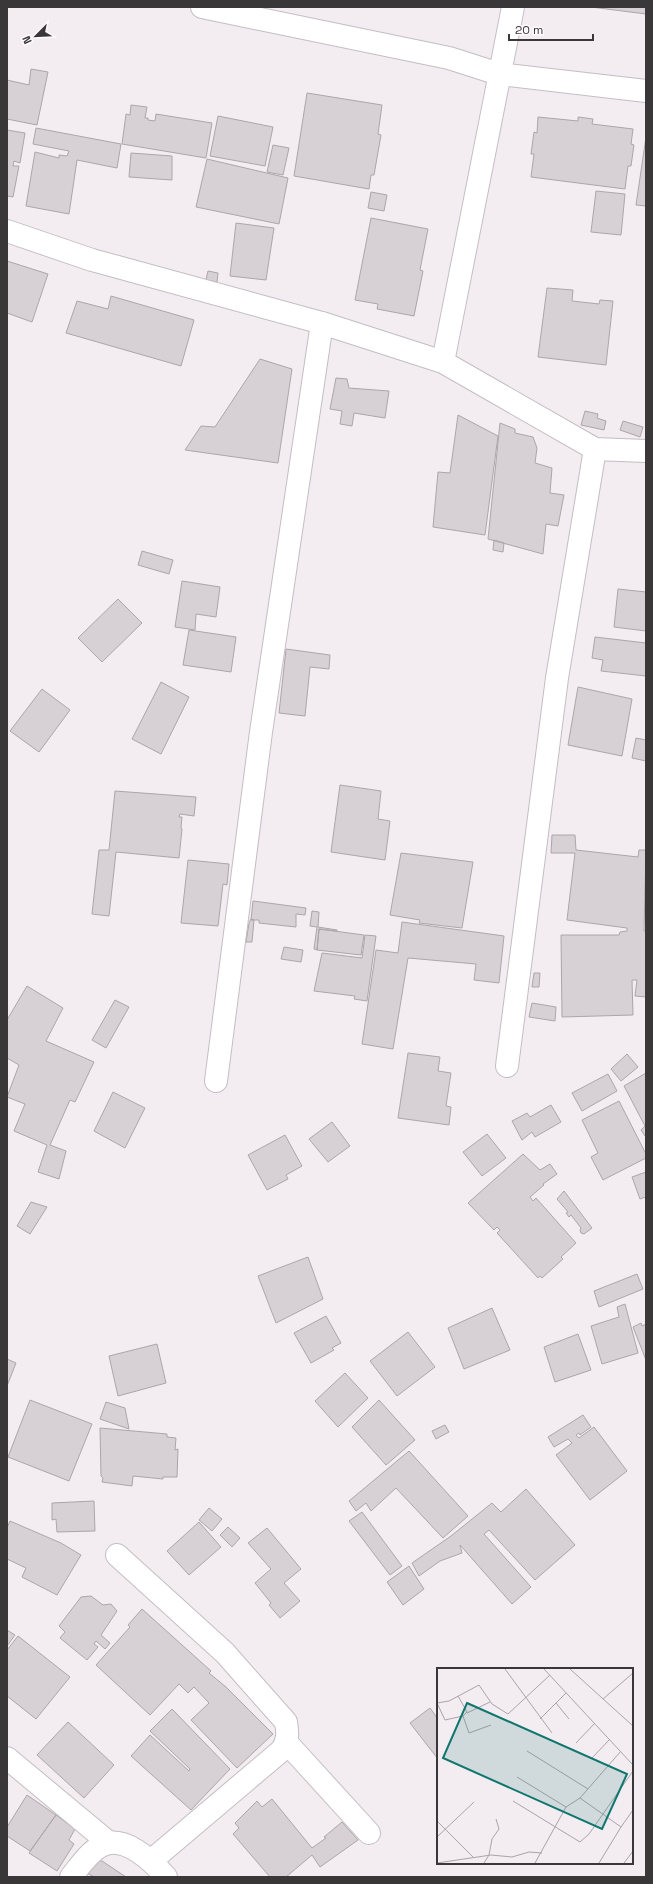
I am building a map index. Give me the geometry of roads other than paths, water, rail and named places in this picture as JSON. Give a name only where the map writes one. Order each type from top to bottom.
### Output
[{"type":"street","points":[[202,7],[449,58],[499,74],[646,91]]},
{"type":"street","points":[[443,362],[513,7]]},
{"type":"street","points":[[7,231],[92,260],[322,323],[443,362],[595,449],[646,451]]},
{"type":"street","points":[[216,1081],[261,732],[322,323]]},
{"type":"street","points":[[507,1066],[557,678],[595,449]]},
{"type":"street","points":[[117,1555],[225,1654],[286,1722],[288,1735],[287,1742],[282,1750],[152,1860]]},
{"type":"street","points":[[287,1742],[369,1832]]},
{"type":"street","points":[[7,1758],[108,1842],[129,1846],[152,1860],[166,1877]]},
{"type":"street","points":[[71,1877],[89,1856],[100,1846],[108,1842]]}]
